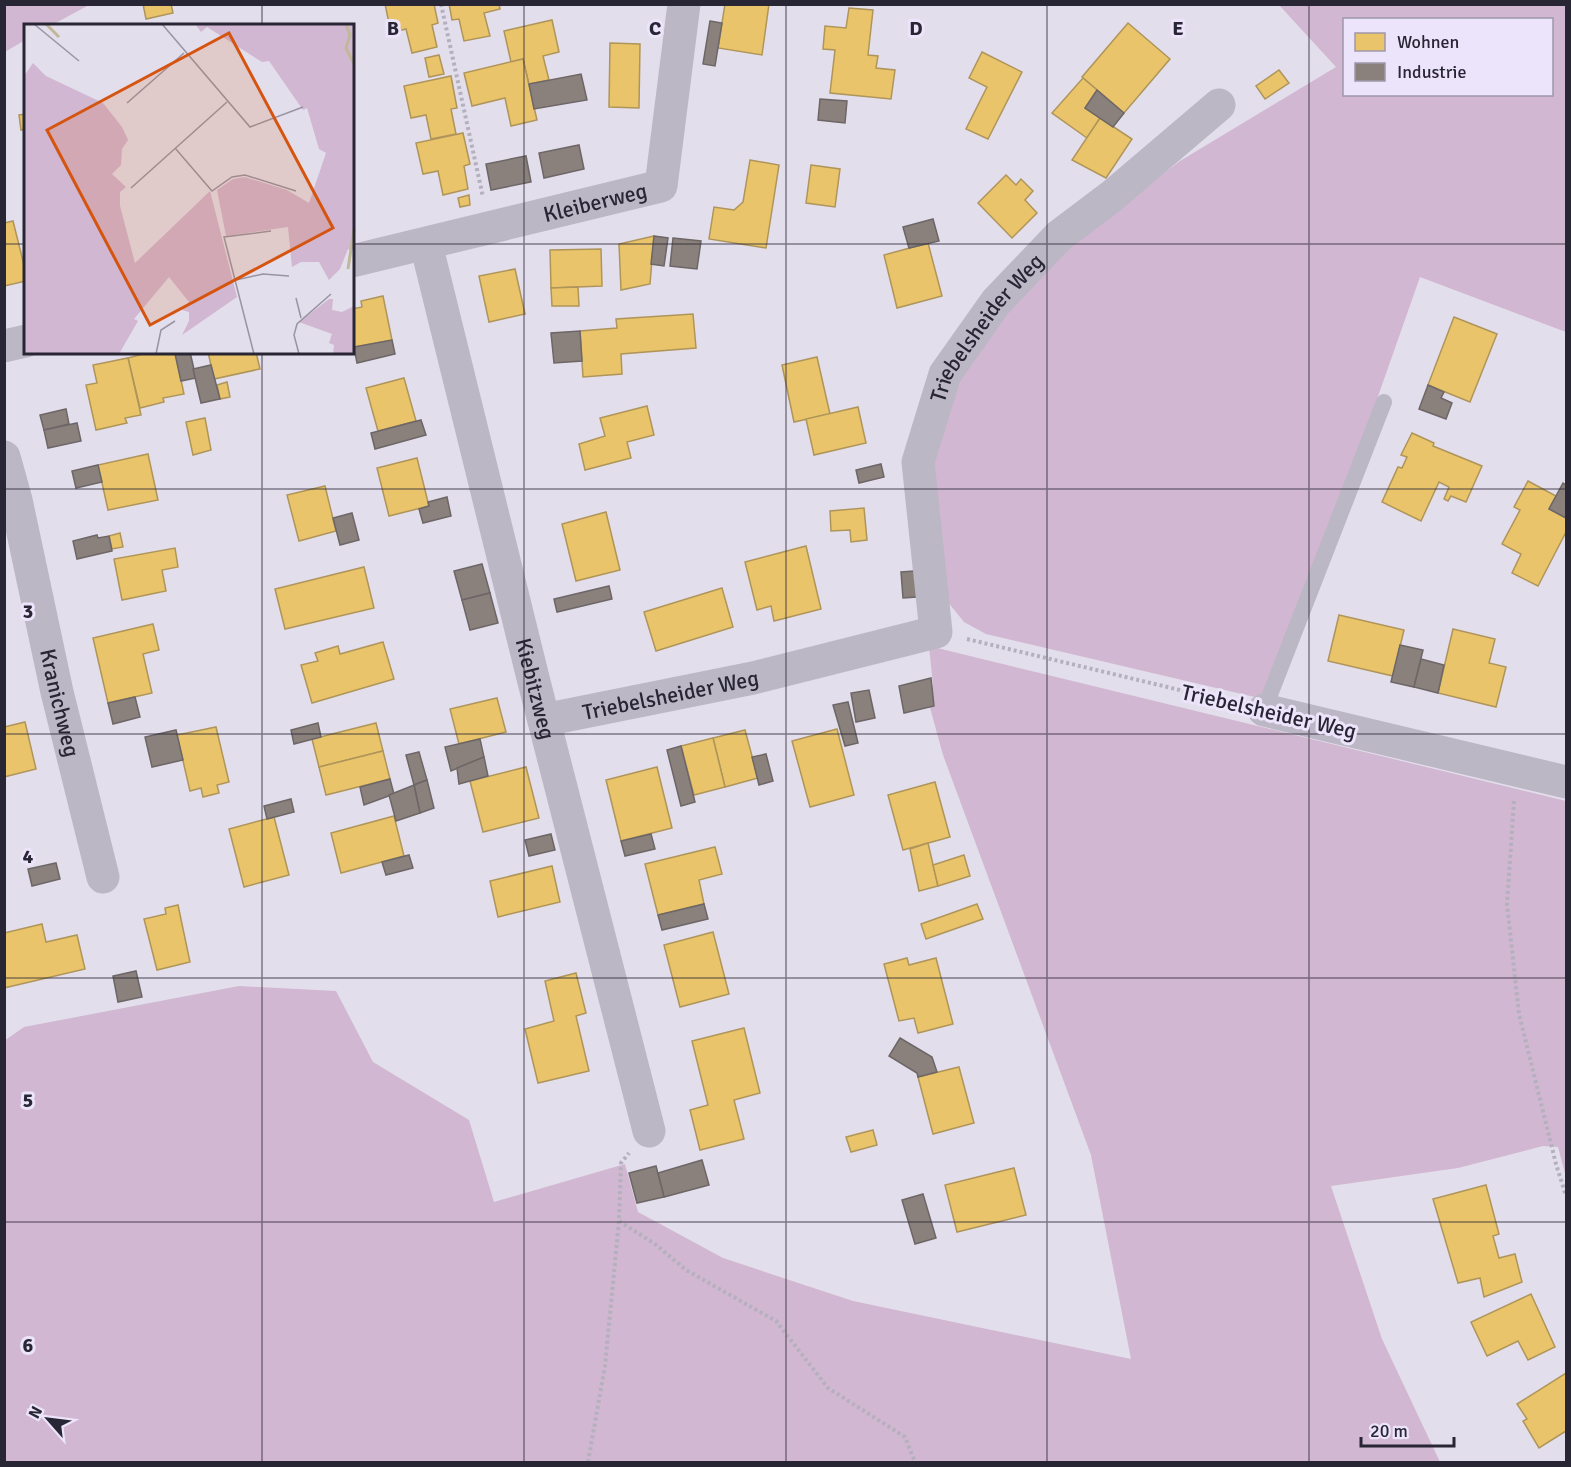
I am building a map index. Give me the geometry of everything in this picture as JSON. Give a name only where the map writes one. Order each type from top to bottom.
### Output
[{"type":"street","name":"Kleiberweg","points":[[354,261],[661,186],[684,4]]},
{"type":"street","name":"Triebelsheider Weg","points":[[544,720],[753,678],[936,632],[918,462],[945,374],[996,302],[1059,236],[1112,196],[1219,105]]},
{"type":"street","name":"Kiebitzweg","points":[[426,243],[648,1131]]},
{"type":"street","points":[[4,346],[24,341]]},
{"type":"street","name":"Kranichweg","points":[[4,457],[16,501],[57,692],[103,877]]},
{"type":"street","name":"Triebelsheider Weg","points":[[1264,710],[1566,782]]},
{"type":"lane","points":[[1264,710],[1384,402]]},
{"type":"path","points":[[441,4],[490,227]]},
{"type":"path","name":"Triebelsheider Weg","points":[[936,632],[1264,710]]},
{"type":"path","points":[[1517,770],[1507,904],[1519,1014],[1566,1196]]},
{"type":"path","points":[[588,1462],[605,1366],[619,1221],[621,1163],[648,1131]]},
{"type":"path","points":[[619,1221],[655,1244],[686,1270],[776,1321],[828,1388],[905,1437],[915,1462]]},
{"type":"shaded area","points":[[5,4],[89,4],[54,24],[24,24],[24,41],[5,52]]},
{"type":"shaded area","points":[[1279,5],[1566,5],[1566,332],[1420,277],[1376,402],[1263,699],[986,634],[964,622],[947,601],[929,462],[956,380],[1005,310],[1067,246],[1180,161],[1336,67]]},
{"type":"shaded area","points":[[929,646],[1566,801],[1566,1177],[1558,1147],[1543,1146],[1458,1168],[1331,1186],[1382,1339],[1440,1462],[5,1462],[4,1041],[24,1027],[239,986],[336,991],[373,1062],[469,1120],[494,1202],[625,1164],[638,1212],[723,1258],[853,1301],[1131,1359],[1091,1155],[943,755],[926,693],[933,685]]},
{"type":"building: Wohnen","points":[[143,4],[171,4],[173,13],[146,19]]},
{"type":"building: Wohnen","points":[[385,4],[434,4],[438,23],[432,25],[437,47],[412,53],[406,29],[391,33]]},
{"type":"building: Wohnen","points":[[449,4],[499,4],[500,9],[484,13],[490,36],[464,41],[459,19],[452,20]]},
{"type":"building: Wohnen","points":[[725,4],[769,4],[762,55],[718,48]]},
{"type":"building: Wohnen","points":[[849,8],[873,10],[868,55],[878,56],[876,68],[895,70],[891,99],[830,93],[835,50],[823,49],[825,26],[846,28]]},
{"type":"building: Wohnen","points":[[552,20],[559,52],[543,56],[549,80],[529,84],[523,59],[511,62],[504,31]]},
{"type":"building: Wohnen","points":[[1128,23],[1170,59],[1124,113],[1082,77]]},
{"type":"building: Wohnen","points":[[610,43],[640,44],[639,108],[609,107]]},
{"type":"building: Wohnen","points":[[982,52],[1022,72],[988,139],[966,129],[987,87],[969,78]]},
{"type":"building: Wohnen","points":[[439,55],[444,74],[429,77],[425,58]]},
{"type":"building: Wohnen","points":[[523,59],[537,120],[511,126],[505,98],[472,106],[464,73]]},
{"type":"building: Wohnen","points":[[1279,70],[1289,83],[1265,99],[1256,86]]},
{"type":"building: Wohnen","points":[[451,76],[457,108],[451,109],[456,134],[431,139],[426,115],[411,118],[404,86]]},
{"type":"building: Wohnen","points":[[1083,78],[1097,90],[1085,108],[1100,118],[1087,138],[1052,113]]},
{"type":"building: Wohnen","points":[[24,114],[24,129],[21,130],[19,115]]},
{"type":"building: Wohnen","points":[[1100,118],[1132,139],[1106,178],[1072,160]]},
{"type":"building: Wohnen","points":[[463,133],[470,164],[464,166],[468,189],[443,195],[438,171],[423,174],[416,143]]},
{"type":"building: Wohnen","points":[[750,160],[779,165],[766,248],[709,239],[714,207],[734,210],[743,202]]},
{"type":"building: Wohnen","points":[[811,165],[840,169],[835,207],[806,203]]},
{"type":"building: Wohnen","points":[[1006,175],[1016,185],[1021,179],[1033,191],[1025,200],[1037,213],[1012,238],[978,203]]},
{"type":"building: Wohnen","points":[[469,195],[470,205],[460,207],[458,198]]},
{"type":"building: Wohnen","points":[[13,221],[24,265],[24,281],[4,286],[4,223]]},
{"type":"building: Wohnen","points":[[654,236],[650,284],[621,290],[619,244]]},
{"type":"building: Wohnen","points":[[928,243],[942,296],[897,308],[884,255]]},
{"type":"building: Wohnen","points":[[601,249],[602,286],[551,288],[550,250]]},
{"type":"building: Wohnen","points":[[515,269],[525,314],[489,322],[479,276]]},
{"type":"building: Wohnen","points":[[578,287],[579,306],[552,306],[551,288]]},
{"type":"building: Wohnen","points":[[383,296],[392,340],[354,347],[354,309],[362,307],[361,301]]},
{"type":"building: Wohnen","points":[[693,314],[696,348],[621,354],[622,374],[583,377],[580,331],[617,328],[616,319]]},
{"type":"building: Wohnen","points":[[1454,317],[1497,334],[1470,402],[1428,385]]},
{"type":"building: Wohnen","points":[[143,354],[175,354],[184,394],[163,398],[164,402],[140,408],[128,358]]},
{"type":"building: Wohnen","points":[[208,354],[256,354],[260,369],[214,379]]},
{"type":"building: Wohnen","points":[[817,357],[830,414],[794,422],[782,365]]},
{"type":"building: Wohnen","points":[[128,358],[141,415],[125,418],[127,423],[96,430],[86,385],[97,383],[93,365]]},
{"type":"building: Wohnen","points":[[404,378],[416,421],[378,431],[366,388]]},
{"type":"building: Wohnen","points":[[227,382],[230,397],[220,399],[217,385]]},
{"type":"building: Wohnen","points":[[647,406],[654,435],[627,442],[631,458],[585,470],[579,444],[605,436],[600,418]]},
{"type":"building: Wohnen","points":[[858,407],[866,443],[814,455],[806,419]]},
{"type":"building: Wohnen","points":[[205,418],[211,450],[193,455],[186,422]]},
{"type":"building: Wohnen","points":[[1412,433],[1434,443],[1433,446],[1482,466],[1466,502],[1451,496],[1448,501],[1444,499],[1449,487],[1439,482],[1421,521],[1382,502],[1398,467],[1402,468],[1407,457],[1401,455]]},
{"type":"building: Wohnen","points":[[148,454],[158,500],[108,510],[98,465]]},
{"type":"building: Wohnen","points":[[417,458],[429,506],[389,516],[377,468]]},
{"type":"building: Wohnen","points":[[1528,481],[1556,496],[1549,509],[1566,518],[1566,532],[1538,586],[1512,573],[1521,554],[1502,544],[1520,510],[1514,507]]},
{"type":"building: Wohnen","points":[[325,486],[336,531],[299,541],[287,495]]},
{"type":"building: Wohnen","points":[[864,508],[867,540],[851,542],[850,530],[831,531],[830,511]]},
{"type":"building: Wohnen","points":[[606,512],[620,570],[576,581],[562,524]]},
{"type":"building: Wohnen","points":[[120,533],[123,547],[112,549],[109,536]]},
{"type":"building: Wohnen","points":[[806,546],[821,609],[774,621],[771,606],[757,610],[745,562]]},
{"type":"building: Wohnen","points":[[175,548],[178,567],[162,570],[166,591],[122,600],[114,559]]},
{"type":"building: Wohnen","points":[[364,567],[374,608],[285,629],[275,589]]},
{"type":"building: Wohnen","points":[[722,588],[733,627],[656,651],[644,612]]},
{"type":"building: Wohnen","points":[[1339,615],[1404,630],[1393,676],[1328,661]]},
{"type":"building: Wohnen","points":[[153,624],[159,650],[143,654],[152,693],[108,703],[93,638]]},
{"type":"building: Wohnen","points":[[1453,629],[1495,639],[1489,663],[1506,667],[1496,707],[1438,693]]},
{"type":"building: Wohnen","points":[[383,642],[394,679],[312,703],[301,665],[318,661],[315,653],[338,646],[340,654]]},
{"type":"building: Wohnen","points":[[497,698],[506,732],[459,744],[450,709]]},
{"type":"building: Wohnen","points":[[25,722],[36,769],[4,777],[4,727]]},
{"type":"building: Wohnen","points":[[376,723],[383,751],[319,767],[312,739]]},
{"type":"building: Wohnen","points":[[216,727],[229,782],[217,785],[219,793],[203,797],[201,788],[190,791],[177,735]]},
{"type":"building: Wohnen","points":[[837,729],[854,795],[810,807],[792,741]]},
{"type":"building: Wohnen","points":[[745,730],[758,778],[725,787],[713,738]]},
{"type":"building: Wohnen","points":[[713,738],[725,787],[694,795],[681,746]]},
{"type":"building: Wohnen","points":[[383,751],[390,779],[326,795],[319,767]]},
{"type":"building: Wohnen","points":[[526,767],[539,818],[483,832],[470,781]]},
{"type":"building: Wohnen","points":[[657,767],[672,828],[621,841],[606,780]]},
{"type":"building: Wohnen","points":[[935,782],[950,837],[903,850],[888,795]]},
{"type":"building: Wohnen","points":[[394,816],[404,856],[341,873],[331,833]]},
{"type":"building: Wohnen","points":[[274,817],[289,875],[244,887],[229,829]]},
{"type":"building: Wohnen","points":[[928,843],[938,886],[919,891],[910,849]]},
{"type":"building: Wohnen","points":[[715,847],[722,874],[699,880],[704,904],[658,915],[645,864]]},
{"type":"building: Wohnen","points":[[964,855],[970,876],[938,886],[933,865]]},
{"type":"building: Wohnen","points":[[552,866],[560,902],[498,917],[490,881]]},
{"type":"building: Wohnen","points":[[977,904],[983,919],[926,939],[921,924]]},
{"type":"building: Wohnen","points":[[178,905],[190,962],[157,970],[144,919],[166,914],[165,908]]},
{"type":"building: Wohnen","points":[[42,924],[46,942],[77,935],[85,969],[4,988],[4,933]]},
{"type":"building: Wohnen","points":[[713,932],[729,994],[680,1007],[664,945]]},
{"type":"building: Wohnen","points":[[907,958],[909,965],[936,958],[953,1024],[918,1033],[914,1018],[899,1021],[884,964]]},
{"type":"building: Wohnen","points":[[576,973],[586,1013],[576,1016],[589,1071],[538,1083],[525,1029],[554,1021],[545,981]]},
{"type":"building: Wohnen","points":[[744,1028],[760,1093],[734,1100],[744,1139],[700,1150],[690,1110],[708,1105],[692,1041]]},
{"type":"building: Wohnen","points":[[959,1067],[974,1123],[933,1134],[918,1077]]},
{"type":"building: Wohnen","points":[[873,1130],[877,1145],[851,1152],[846,1137]]},
{"type":"building: Wohnen","points":[[1014,1168],[1026,1215],[957,1232],[945,1185]]},
{"type":"building: Wohnen","points":[[1486,1185],[1499,1234],[1493,1236],[1499,1258],[1515,1254],[1522,1282],[1484,1297],[1480,1278],[1458,1283],[1433,1199]]},
{"type":"building: Wohnen","points":[[1531,1294],[1555,1347],[1528,1360],[1518,1341],[1487,1356],[1471,1322]]},
{"type":"building: Wohnen","points":[[1566,1373],[1566,1431],[1539,1448],[1523,1421],[1527,1419],[1517,1404]]},
{"type":"building: Industrie","points":[[710,21],[722,23],[715,66],[703,64]]},
{"type":"building: Industrie","points":[[581,74],[587,100],[534,109],[529,84]]},
{"type":"building: Industrie","points":[[1097,90],[1124,113],[1113,127],[1085,108]]},
{"type":"building: Industrie","points":[[820,99],[847,101],[845,123],[818,120]]},
{"type":"building: Industrie","points":[[579,145],[584,169],[544,178],[539,153]]},
{"type":"building: Industrie","points":[[526,156],[531,182],[491,190],[486,164]]},
{"type":"building: Industrie","points":[[933,219],[939,241],[909,248],[903,227]]},
{"type":"building: Industrie","points":[[654,236],[668,238],[664,266],[651,264]]},
{"type":"building: Industrie","points":[[673,238],[701,241],[697,269],[670,266]]},
{"type":"building: Industrie","points":[[580,331],[582,361],[554,363],[551,333]]},
{"type":"building: Industrie","points":[[392,340],[395,354],[357,363],[354,347]]},
{"type":"building: Industrie","points":[[175,354],[190,354],[196,378],[181,381]]},
{"type":"building: Industrie","points":[[211,365],[220,399],[201,403],[193,369]]},
{"type":"building: Industrie","points":[[1428,385],[1444,392],[1441,398],[1452,403],[1446,419],[1419,409]]},
{"type":"building: Industrie","points":[[66,409],[69,424],[44,430],[40,415]]},
{"type":"building: Industrie","points":[[421,420],[426,435],[375,449],[371,433]]},
{"type":"building: Industrie","points":[[77,423],[81,441],[48,448],[44,430]]},
{"type":"building: Industrie","points":[[881,464],[884,477],[859,483],[856,470]]},
{"type":"building: Industrie","points":[[98,465],[102,482],[76,488],[72,471]]},
{"type":"building: Industrie","points":[[1563,483],[1566,485],[1566,518],[1549,509]]},
{"type":"building: Industrie","points":[[447,497],[451,516],[423,523],[419,509],[429,506],[428,502]]},
{"type":"building: Industrie","points":[[352,513],[359,540],[340,545],[333,518]]},
{"type":"building: Industrie","points":[[97,535],[98,538],[109,536],[112,551],[77,559],[73,541]]},
{"type":"building: Industrie","points":[[482,564],[490,593],[462,600],[454,571]]},
{"type":"building: Industrie","points":[[914,571],[917,597],[903,598],[901,572]]},
{"type":"building: Industrie","points":[[609,586],[612,599],[557,612],[554,599]]},
{"type":"building: Industrie","points":[[490,593],[498,623],[470,630],[462,600]]},
{"type":"building: Industrie","points":[[1400,645],[1423,650],[1414,687],[1391,682]]},
{"type":"building: Industrie","points":[[1421,659],[1444,665],[1438,693],[1414,687]]},
{"type":"building: Industrie","points":[[931,678],[934,706],[904,713],[899,686]]},
{"type":"building: Industrie","points":[[869,690],[875,718],[856,722],[851,693]]},
{"type":"building: Industrie","points":[[135,697],[140,717],[113,724],[108,703]]},
{"type":"building: Industrie","points":[[848,702],[858,743],[845,746],[833,705]]},
{"type":"building: Industrie","points":[[318,723],[321,737],[294,744],[291,730]]},
{"type":"building: Industrie","points":[[176,730],[183,760],[152,767],[145,737]]},
{"type":"building: Industrie","points":[[480,739],[484,757],[451,771],[445,747]]},
{"type":"building: Industrie","points":[[681,746],[695,802],[681,806],[667,750]]},
{"type":"building: Industrie","points":[[419,752],[427,780],[414,785],[406,755]]},
{"type":"building: Industrie","points":[[766,754],[773,781],[759,785],[752,757]]},
{"type":"building: Industrie","points":[[484,757],[488,776],[459,784],[457,768]]},
{"type":"building: Industrie","points":[[390,779],[394,794],[364,805],[360,787]]},
{"type":"building: Industrie","points":[[427,780],[434,808],[420,813],[414,785]]},
{"type":"building: Industrie","points":[[414,785],[420,813],[396,821],[389,795]]},
{"type":"building: Industrie","points":[[291,799],[294,812],[267,819],[264,806]]},
{"type":"building: Industrie","points":[[551,834],[555,850],[529,856],[525,840]]},
{"type":"building: Industrie","points":[[651,834],[655,849],[625,856],[621,841]]},
{"type":"building: Industrie","points":[[409,855],[413,868],[386,875],[382,862]]},
{"type":"building: Industrie","points":[[56,863],[60,879],[32,886],[28,869]]},
{"type":"building: Industrie","points":[[704,904],[708,919],[662,930],[658,915]]},
{"type":"building: Industrie","points":[[136,971],[142,997],[118,1002],[113,976]]},
{"type":"building: Industrie","points":[[900,1038],[932,1057],[937,1072],[918,1077],[917,1073],[889,1056]]},
{"type":"building: Industrie","points":[[702,1160],[709,1185],[664,1197],[658,1173]]},
{"type":"building: Industrie","points":[[656,1166],[664,1197],[637,1203],[629,1173]]},
{"type":"building: Industrie","points":[[923,1194],[936,1238],[915,1244],[902,1200]]}]
